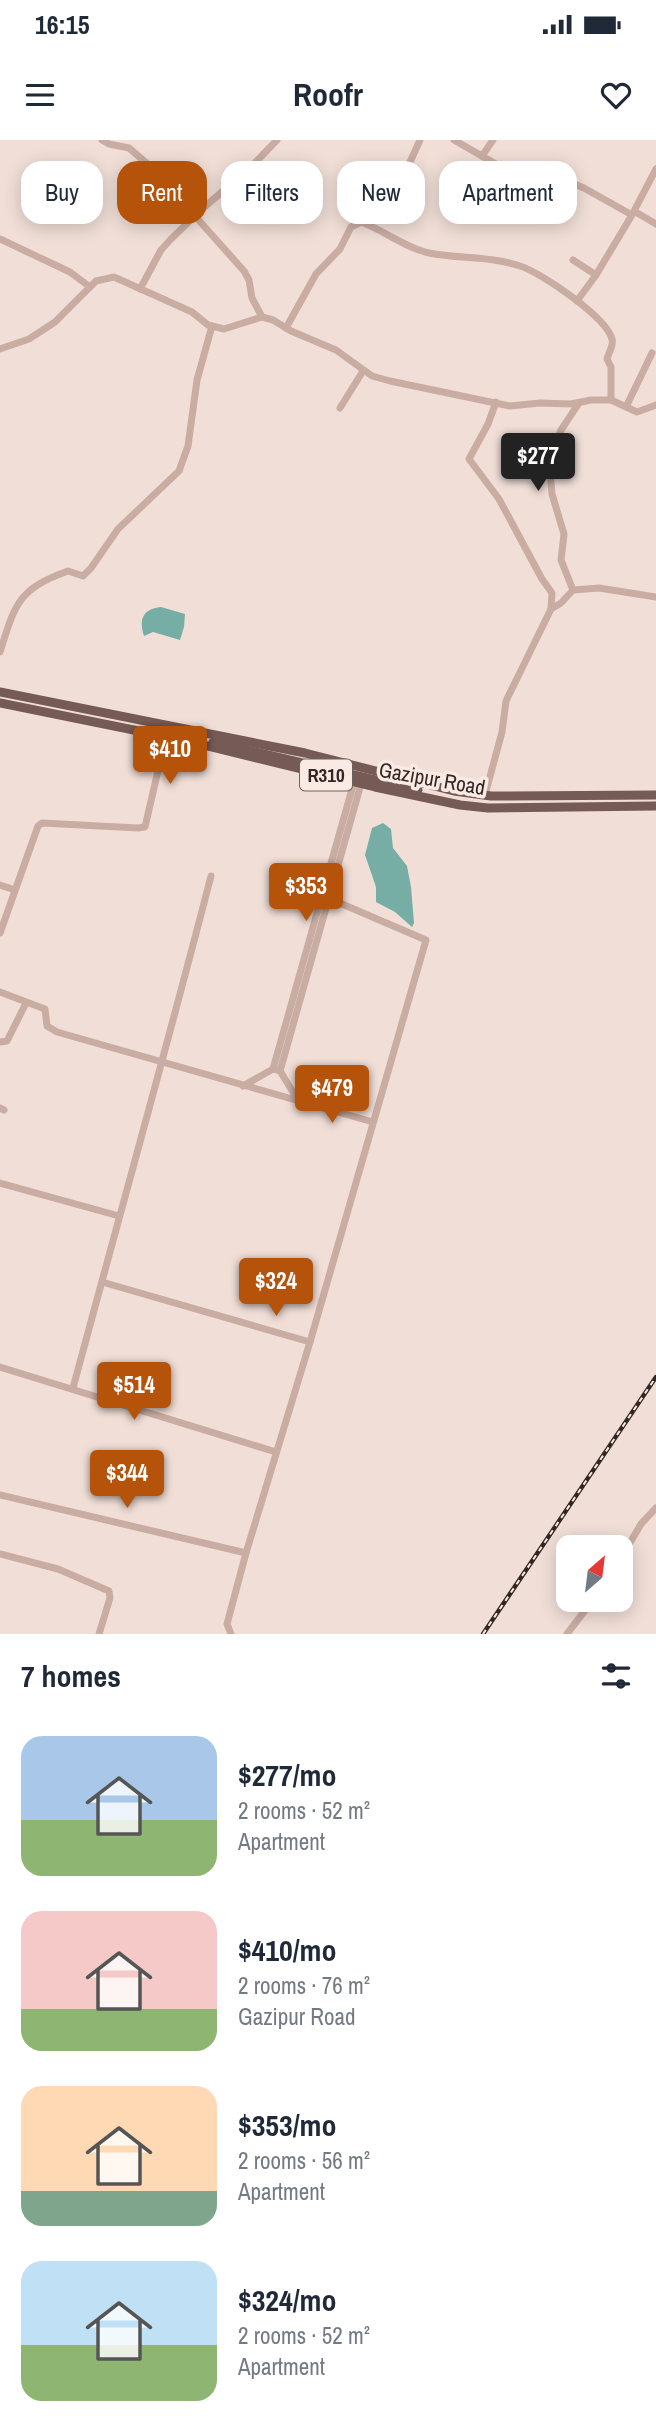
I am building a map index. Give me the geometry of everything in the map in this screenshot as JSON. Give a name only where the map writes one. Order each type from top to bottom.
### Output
[{"type":"main road","name":"Gazipur Road","points":[[0,692],[225,735],[454,792],[485,795],[656,795]]},
{"type":"main road","name":"Gazipur Road","points":[[0,701],[460,805],[488,808],[656,804]]},
{"type":"main road","points":[[0,701],[229,745],[471,801],[656,804]]},
{"type":"street","points":[[102,140],[129,148],[143,161]]},
{"type":"street","points":[[207,205],[277,140]]},
{"type":"street","points":[[410,161],[420,140]]},
{"type":"street","points":[[454,140],[491,161]]},
{"type":"street","points":[[482,156],[493,140]]},
{"type":"street","points":[[577,301],[596,275],[656,169]]},
{"type":"street","points":[[577,185],[656,224]]},
{"type":"street","points":[[286,328],[316,274],[340,249],[351,228],[361,222],[429,253],[494,260],[521,266],[544,277],[577,301],[604,326],[613,340],[607,359],[611,367],[611,400]]},
{"type":"street","points":[[140,289],[161,250],[187,224]]},
{"type":"street","points":[[207,224],[249,279],[252,298],[262,317]]},
{"type":"street","points":[[0,239],[61,267],[90,287]]},
{"type":"street","points":[[573,260],[596,275]]},
{"type":"street","points":[[0,349],[29,339],[55,322],[96,281],[114,277],[192,312],[212,326],[224,329],[262,317],[273,320],[336,350],[363,371],[390,382],[510,406],[611,400],[637,412],[656,405]]},
{"type":"street","points":[[0,652],[12,611],[21,598],[42,580],[68,571],[83,576],[118,529],[179,471],[188,446],[197,380],[212,326]]},
{"type":"street","points":[[625,407],[652,353]]},
{"type":"street","points":[[340,408],[363,371]]},
{"type":"street","points":[[485,795],[502,732],[506,701],[551,609],[552,593],[499,499],[469,459],[488,424],[496,402]]},
{"type":"street","points":[[573,590],[561,560],[564,534],[552,494],[550,460],[558,436],[580,403]]},
{"type":"street","points":[[551,609],[573,590],[599,588],[656,597]]},
{"type":"street","points":[[0,933],[38,826],[42,822],[145,827],[166,737]]},
{"type":"street","points":[[243,1086],[277,1070],[328,898],[358,783]]},
{"type":"street","points":[[277,1070],[358,783]]},
{"type":"street","points":[[73,1388],[163,1064],[211,876]]},
{"type":"street","points":[[0,885],[15,890]]},
{"type":"street","points":[[231,1634],[227,1624],[246,1553],[426,940],[328,898]]},
{"type":"street","points":[[0,992],[45,1009],[47,1026],[57,1032],[373,1122]]},
{"type":"street","points":[[0,1042],[7,1041],[26,1003]]},
{"type":"street","points":[[277,1070],[299,1102]]},
{"type":"street","points":[[0,1183],[119,1216]]},
{"type":"street","points":[[102,1282],[310,1342]]},
{"type":"street","points":[[0,1367],[276,1452]]},
{"type":"street","points":[[0,1495],[246,1553]]},
{"type":"street","points":[[634,1536],[656,1508]]},
{"type":"street","points":[[0,1554],[58,1569],[109,1591],[110,1598],[99,1634]]},
{"type":"street","points":[[567,1634],[584,1612]]},
{"type":"water","points":[[161,607],[185,614],[180,640],[153,632],[144,636],[144,616],[150,610]]},
{"type":"water","points":[[383,823],[391,829],[393,848],[407,866],[414,923],[412,927],[395,912],[376,902],[376,887],[365,855],[372,828]]},
{"type":"railway","points":[[483,1634],[656,1377]]}]
